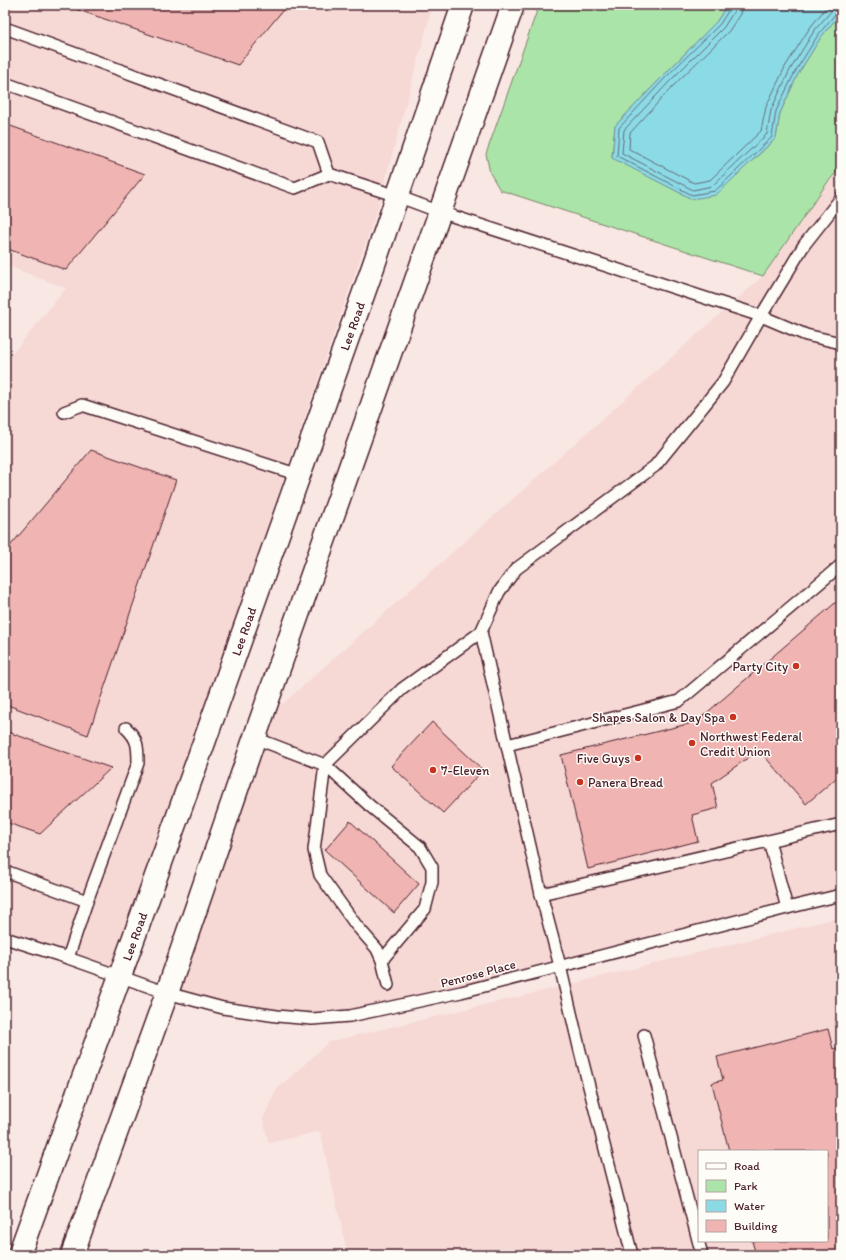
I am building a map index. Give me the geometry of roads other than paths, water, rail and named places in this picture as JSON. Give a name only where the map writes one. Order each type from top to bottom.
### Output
[{"type":"street","name":"Lee Road","points":[[19,1255],[299,475],[463,5]]},
{"type":"street","points":[[72,1255],[167,993],[255,738],[513,5]]},
{"type":"lane","points":[[5,28],[318,142],[329,174]]},
{"type":"lane","points":[[5,83],[295,188],[329,174],[397,196],[440,212],[760,316],[806,334],[841,343]]},
{"type":"lane","points":[[388,985],[382,960],[377,949],[356,925],[320,875],[314,850],[325,765],[402,689],[481,632],[499,592],[516,569],[655,466],[723,382],[760,316],[804,246],[841,198]]},
{"type":"lane","points":[[64,412],[82,405],[299,475]]},
{"type":"lane","points":[[507,745],[679,701],[841,565]]},
{"type":"lane","points":[[481,632],[541,894],[632,1255]]},
{"type":"lane","points":[[68,958],[87,901],[138,763],[138,749],[134,735],[126,728]]},
{"type":"lane","points":[[255,738],[325,765],[370,806],[420,847],[432,867],[432,882],[425,909],[382,960]]},
{"type":"lane","points":[[541,894],[841,824]]},
{"type":"lane","points":[[769,841],[787,908]]},
{"type":"lane","points":[[5,871],[87,901]]},
{"type":"lane","name":"Penrose Place","points":[[5,938],[68,958],[167,993],[223,1008],[277,1016],[312,1019],[350,1016],[415,1003],[841,895]]},
{"type":"lane","points":[[644,1035],[698,1240]]},
{"type":"lane","points":[[699,1242],[702,1255]]},
{"type":"water","points":[[727,5],[841,5],[841,13],[821,37],[798,74],[780,113],[776,138],[716,195],[692,199],[612,158],[615,126],[717,21]]},
{"type":"place","name":"Party City","points":[[796,666]]},
{"type":"place","name":"Shapes Salon & Day Spa","points":[[733,717]]},
{"type":"place","name":"Northwest Federal Credit Union","points":[[692,743]]},
{"type":"place","name":"Five Guys","points":[[638,758]]},
{"type":"place","name":"7-Eleven","points":[[433,770]]},
{"type":"place","name":"Panera Bread","points":[[580,782]]}]
